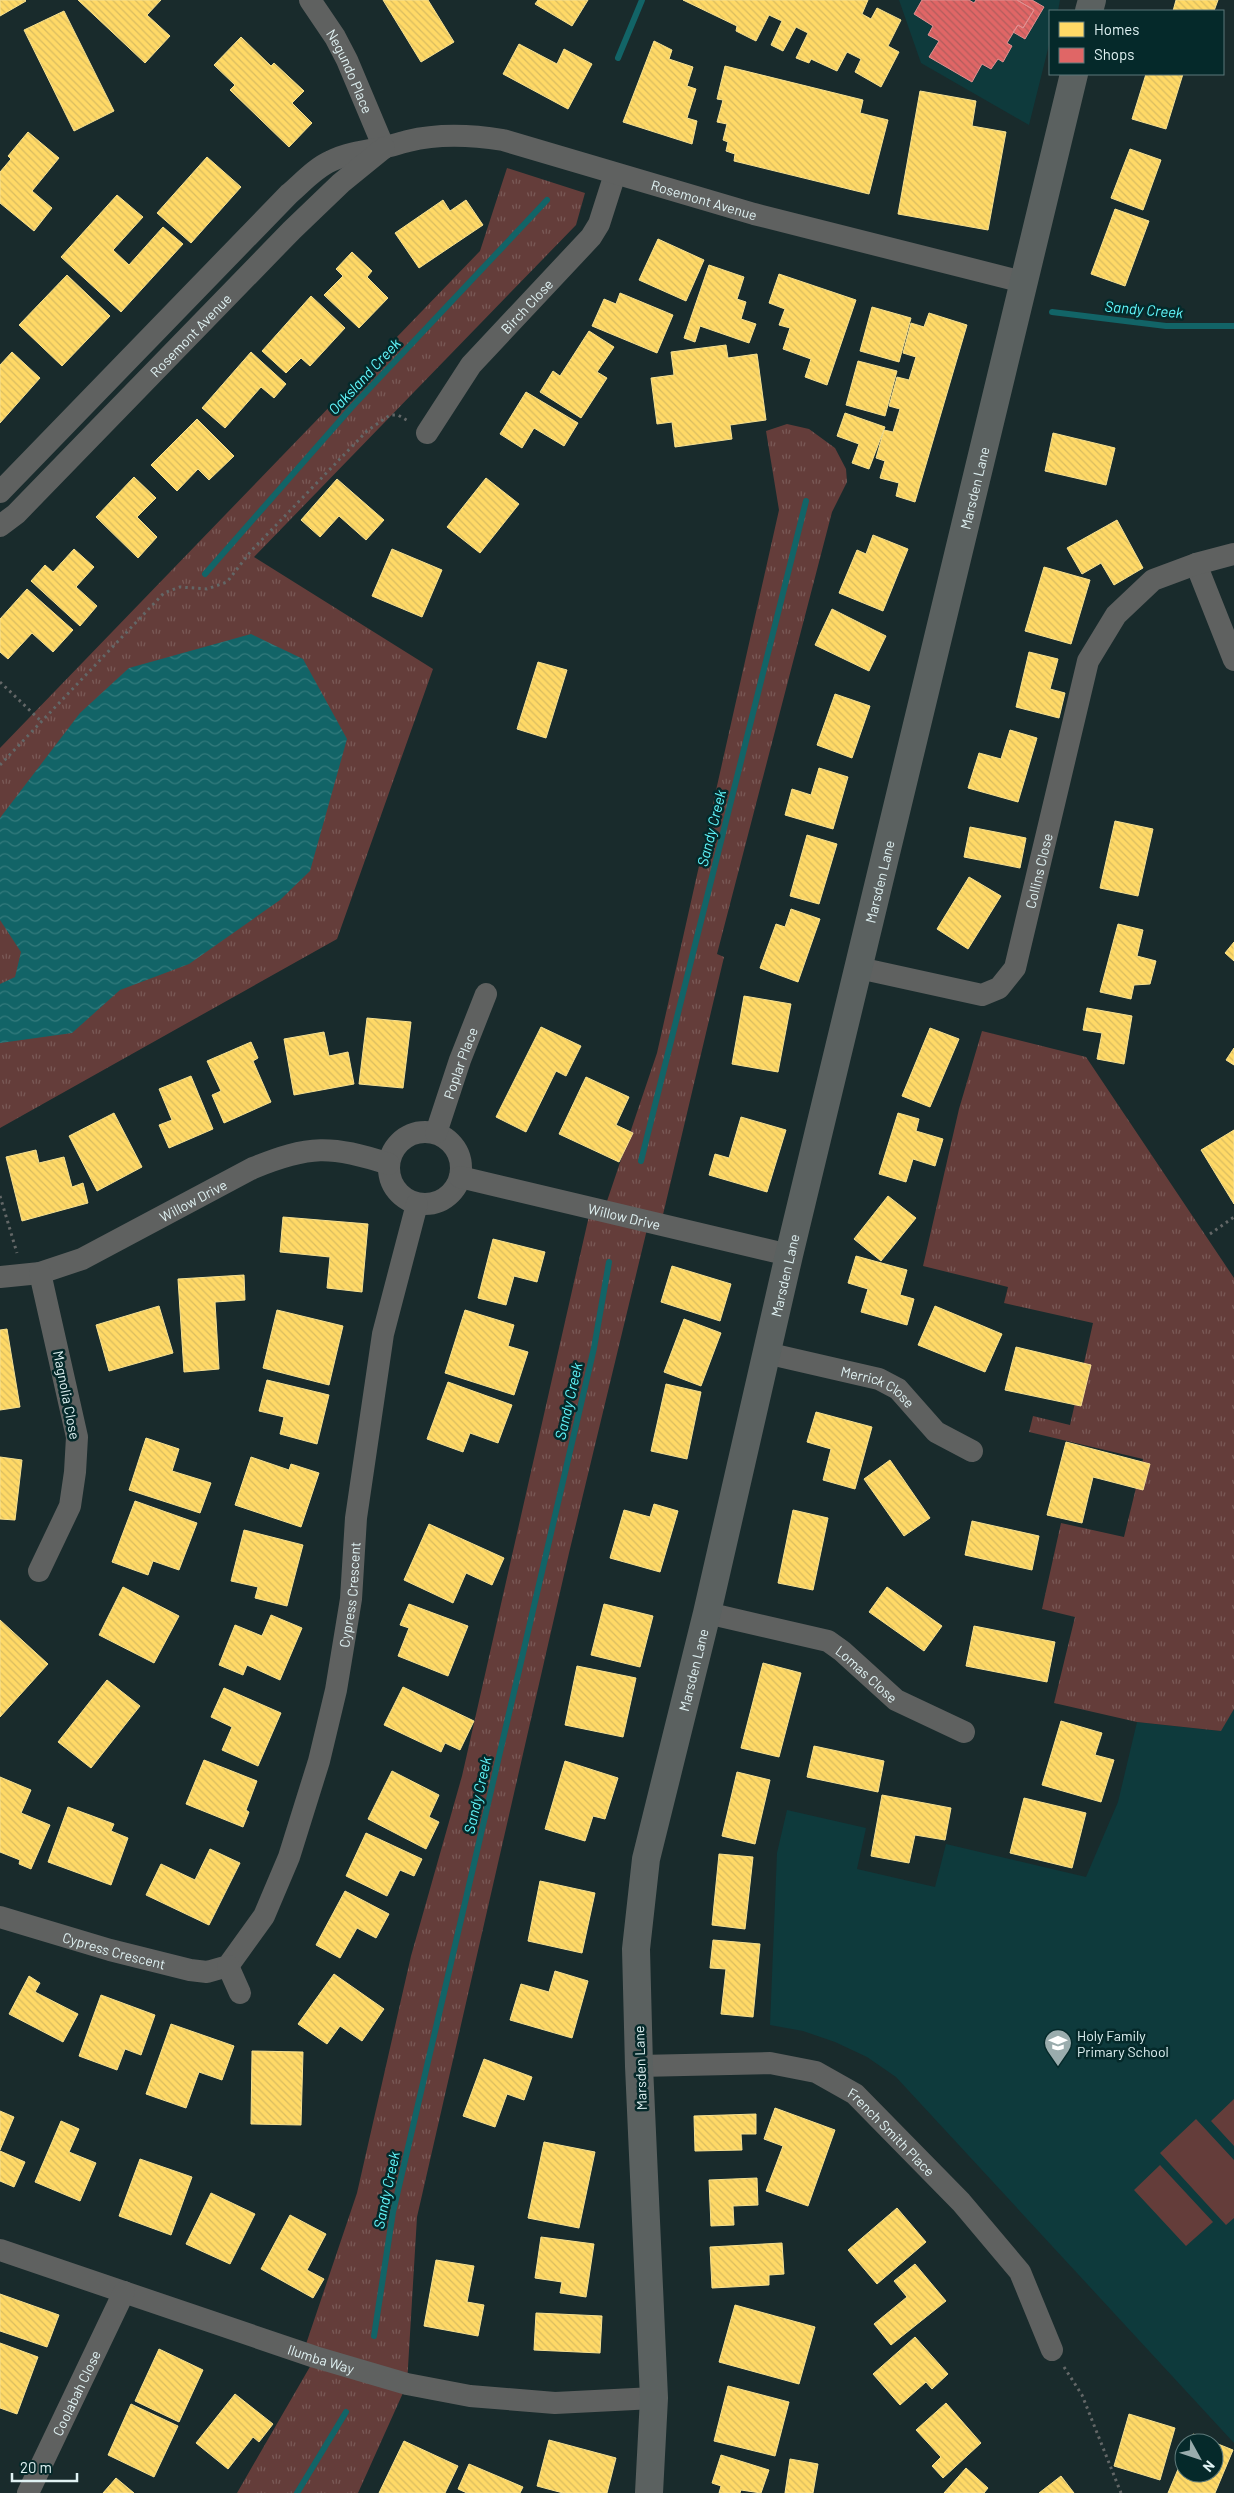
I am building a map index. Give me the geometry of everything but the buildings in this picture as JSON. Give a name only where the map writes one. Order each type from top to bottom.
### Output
[{"type":"main road","name":"Marsden Lane","points":[[649,2493],[654,2398],[639,2066],[636,1949],[646,1859],[707,1613],[789,1255],[1074,75]]},
{"type":"street","name":"Negundo Place","points":[[310,0],[335,37],[347,60],[384,148]]},
{"type":"street","name":"Rosemont Avenue","points":[[0,492],[296,188],[329,161],[350,153],[384,148],[430,137],[477,136],[529,147],[754,214],[1024,282]]},
{"type":"street","name":"Rosemont Avenue","points":[[0,526],[16,514],[299,224],[341,183],[384,148]]},
{"type":"street","name":"Birch Close","points":[[427,433],[471,365],[591,237],[599,224],[615,174]]},
{"type":"street","name":"Collins Close","points":[[859,968],[982,996],[999,988],[1015,968],[1088,661],[1116,615],[1153,580],[1196,564],[1234,554]]},
{"type":"street","points":[[1196,564],[1234,660]]},
{"type":"street","name":"Poplar Place","points":[[436,1134],[460,1060],[486,994]]},
{"type":"street","points":[[420,1132],[436,1134],[448,1140],[457,1151],[461,1164],[460,1177],[454,1190],[444,1199],[431,1204],[417,1204],[404,1198],[395,1189],[390,1177],[389,1164],[394,1149],[406,1138],[420,1132]]},
{"type":"street","name":"Willow Drive","points":[[0,1277],[32,1274],[82,1259],[253,1168],[282,1156],[308,1150],[328,1150],[353,1152],[389,1164]]},
{"type":"street","name":"Willow Drive","points":[[460,1177],[789,1255]]},
{"type":"street","name":"Cypress Crescent","points":[[0,1917],[110,1950],[190,1970],[207,1972],[228,1966],[264,1916],[289,1857],[319,1761],[336,1690],[351,1599],[356,1518],[383,1334],[417,1204]]},
{"type":"street","name":"Magnolia Close","points":[[32,1274],[77,1437],[75,1472],[70,1506],[39,1571]]},
{"type":"street","name":"Merrick Close","points":[[766,1353],[880,1379],[890,1384],[936,1432],[972,1451]]},
{"type":"street","name":"Lomas Close","points":[[707,1613],[828,1641],[842,1651],[896,1700],[964,1732]]},
{"type":"street","points":[[228,1966],[240,1992]]},
{"type":"street","name":"French Smith Place","points":[[639,2066],[770,2062],[816,2072],[854,2094],[960,2202],[1020,2272],[1052,2350]]},
{"type":"street","name":"Ilumba Way","points":[[0,2250],[315,2357],[408,2384],[470,2396],[555,2403],[654,2398]]},
{"type":"street","name":"Coolabah Close","points":[[28,2493],[124,2292]]},
{"type":"path","points":[[0,765],[164,593],[180,586],[207,589],[227,582],[251,551],[367,431],[390,415],[398,415],[427,433]]},
{"type":"path","points":[[0,682],[41,721]]},
{"type":"path","points":[[0,1196],[32,1274]]},
{"type":"path","points":[[1210,1234],[1234,1217]]},
{"type":"path","points":[[1052,2350],[1082,2395],[1121,2493]]},
{"type":"shaded area","points":[[899,0],[1060,0],[1058,10],[1049,10],[1049,45],[1029,125],[921,63]]},
{"type":"shaded area","name":"Holy Family Primary School","points":[[1234,1709],[1234,2443],[896,2077],[867,2057],[835,2042],[803,2031],[770,2025],[777,1853],[787,1810],[866,1828],[857,1869],[935,1887],[946,1844],[1086,1877],[1118,1802],[1137,1722],[1220,1731]]},
{"type":"green space","points":[[507,168],[585,193],[576,225],[254,557],[433,669],[337,939],[0,1128],[0,748],[480,251]]},
{"type":"green space","points":[[787,424],[809,429],[835,448],[846,469],[847,482],[832,512],[717,954],[724,957],[661,1223],[649,1221],[569,1553],[417,2217],[407,2384],[358,2493],[237,2493],[315,2358],[303,2353],[357,2193],[411,1956],[462,1776],[591,1207],[604,1210],[657,1053],[779,510],[766,431]]},
{"type":"green space","points":[[982,1031],[1086,1057],[1234,1278],[1234,1709],[1221,1731],[1137,1722],[1054,1703],[1075,1617],[1042,1609],[1061,1523],[1124,1537],[1143,1459],[1029,1432],[1033,1416],[1070,1425],[1093,1323],[1004,1303],[1008,1287],[923,1266],[959,1109]]},
{"type":"green space","points":[[1234,2099],[1234,2146],[1211,2121]]},
{"type":"green space","points":[[1196,2119],[1234,2160],[1234,2218],[1226,2225],[1160,2153]]},
{"type":"green space","points":[[1160,2165],[1213,2222],[1186,2246],[1134,2190]]},
{"type":"water","points":[[251,634],[303,659],[347,739],[310,871],[280,900],[189,964],[120,990],[72,1033],[0,1043],[0,984],[15,977],[21,952],[0,920],[0,818],[80,713],[129,668]]},
{"type":"waterway","name":"Oaksland Creek","points":[[618,58],[642,0]]},
{"type":"waterway","name":"Oaksland Creek","points":[[205,574],[351,408],[547,200]]},
{"type":"waterway","name":"Sandy Creek","points":[[1052,312],[1166,326],[1234,326]]},
{"type":"waterway","name":"Sandy Creek","points":[[641,1161],[806,501]]},
{"type":"waterway","name":"Sandy Creek","points":[[374,2336],[393,2212],[594,1348],[609,1262]]},
{"type":"waterway","name":"Sandy Creek","points":[[297,2493],[346,2412]]},
{"type":"place","name":"Holy Family Primary School","points":[[1058,2067]]}]
